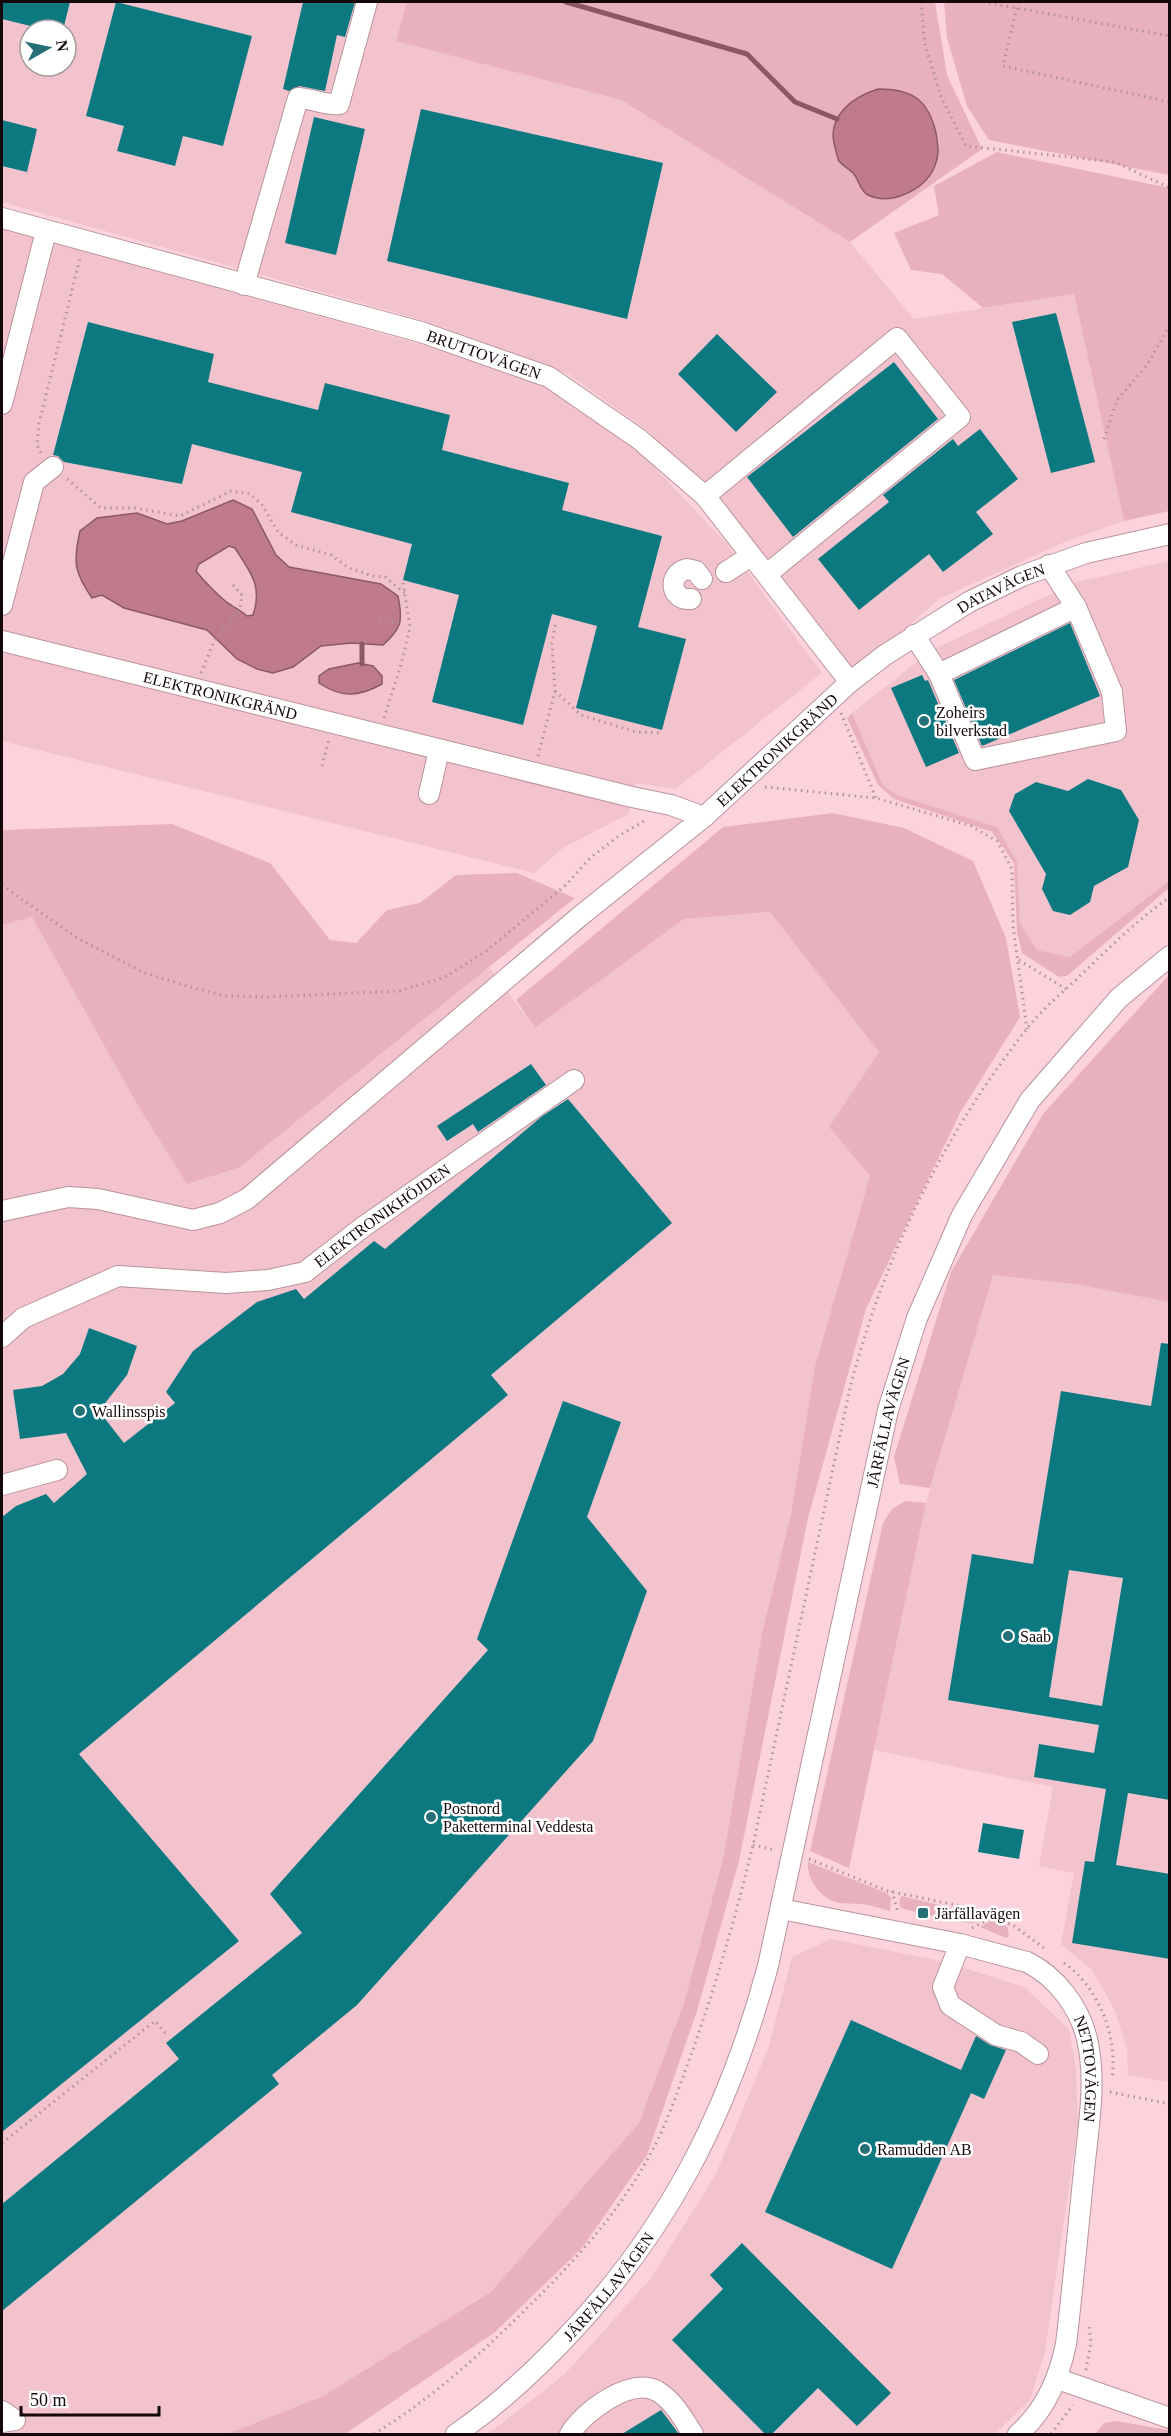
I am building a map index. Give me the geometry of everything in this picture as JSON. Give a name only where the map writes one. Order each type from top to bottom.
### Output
[{"type":"street","points":[[244,285],[298,98],[333,105],[339,104],[367,2]]},
{"type":"street","name":"BRUTTOVÄGEN","points":[[2,218],[421,332],[549,377],[639,440],[705,496],[850,682]]},
{"type":"street","points":[[2,404],[46,231]]},
{"type":"street","points":[[705,496],[897,338],[960,417],[767,574]]},
{"type":"street","points":[[2,605],[34,482],[53,467]]},
{"type":"street","name":"DATAVÄGEN","points":[[850,682],[914,635],[969,602],[1022,576],[1086,553],[1170,534]]},
{"type":"street","points":[[726,572],[751,556]]},
{"type":"street","points":[[914,635],[939,674],[975,760],[1116,731],[1112,692],[1076,607],[1049,565]]},
{"type":"street","points":[[691,599],[676,595],[673,579],[682,570],[699,575]]},
{"type":"street","points":[[939,674],[1076,607]]},
{"type":"street","name":"ELEKTRONIKGRÄND","points":[[2,641],[439,750],[671,805],[704,817]]},
{"type":"street","name":"ELEKTRONIKGRÄND","points":[[2,1211],[68,1197],[98,1199],[193,1220],[220,1213],[247,1199],[579,917],[704,817],[850,682]]},
{"type":"street","points":[[429,794],[439,750]]},
{"type":"street","name":"JÄRFÄLLAVÄGEN","points":[[456,2434],[521,2383],[587,2316],[627,2267],[688,2176],[729,2087],[755,2015],[781,1909],[888,1410],[918,1318],[963,1215],[1030,1100],[1119,998],[1170,956]]},
{"type":"street","name":"ELEKTRONIKHÖJDEN","points":[[2,1337],[23,1318],[118,1276],[226,1283],[268,1280],[305,1272],[363,1227],[574,1080]]},
{"type":"street","points":[[2,1485],[57,1470]]},
{"type":"street","name":"NETTOVÄGEN","points":[[781,1909],[961,1935],[1036,1966],[1060,1988],[1072,2004],[1087,2039],[1091,2087],[1069,2326],[1058,2379],[1036,2414],[1018,2434]]},
{"type":"street","points":[[961,1935],[943,1987],[950,2005],[996,2035],[1021,2042],[1038,2054]]},
{"type":"street","points":[[1058,2379],[1170,2418]]},
{"type":"street","points":[[570,2434],[576,2424],[605,2402],[632,2388],[656,2391],[676,2407],[693,2434]]},
{"type":"street","points":[[2,2411],[15,2420],[2,2422]]},
{"type":"path","points":[[921,2],[925,45],[941,97],[966,146],[1114,162],[1170,188]]},
{"type":"path","points":[[983,2],[1170,36]]},
{"type":"path","points":[[1018,2],[1003,66],[1170,102]]},
{"type":"path","points":[[84,241],[39,423],[37,445],[46,461],[101,508],[135,508],[180,516],[231,491],[250,494],[262,505],[278,532],[296,545],[331,555],[349,568],[373,576],[385,577],[405,593]]},
{"type":"path","points":[[1104,439],[1117,400],[1147,365],[1170,325]]},
{"type":"path","points":[[380,735],[410,627],[403,583]]},
{"type":"path","points":[[205,660],[214,641],[240,609],[242,595],[233,585]]},
{"type":"path","points":[[380,618],[402,623]]},
{"type":"path","points":[[534,773],[555,691],[552,643],[556,621]]},
{"type":"path","points":[[555,691],[581,715],[636,732],[663,733]]},
{"type":"path","points":[[835,698],[876,798]]},
{"type":"path","points":[[322,766],[332,723]]},
{"type":"path","points":[[747,777],[762,786],[876,798],[971,826],[997,841],[1012,869],[1013,926],[1027,1029]]},
{"type":"path","points":[[2,885],[77,938],[145,973],[194,988],[226,996],[264,997],[399,991],[445,977],[485,952],[567,885],[590,858],[620,835],[671,805]]},
{"type":"path","points":[[374,2434],[441,2389],[498,2337],[564,2271],[599,2231],[656,2144],[677,2094],[724,1960],[753,1845],[850,1388],[882,1281],[904,1232],[957,1128],[1027,1029],[1142,916],[1170,897]]},
{"type":"path","points":[[1018,960],[1066,989]]},
{"type":"path","points":[[753,1845],[777,1851]]},
{"type":"path","points":[[809,1859],[892,1892],[961,1906],[1014,1926]]},
{"type":"path","points":[[892,1892],[897,1912],[908,1914]]},
{"type":"path","points":[[961,1935],[993,1917]]},
{"type":"path","points":[[2,2143],[155,2021],[166,2034]]},
{"type":"path","points":[[1110,2092],[1170,2104]]},
{"type":"path","points":[[1051,2434],[1074,2403]]},
{"type":"shaded area","points":[[2,2],[407,2],[397,41],[621,100],[850,242],[914,319],[1074,294],[1124,521],[1067,541],[939,599],[850,676],[742,529],[648,431],[570,375],[429,322],[2,202]]},
{"type":"shaded area","points":[[407,2],[935,2],[947,75],[982,149],[850,242],[621,100],[396,41]]},
{"type":"shaded area","points":[[944,2],[1169,2],[1169,175],[989,140],[967,106],[947,38]]},
{"type":"shaded area","points":[[878,89],[900,91],[917,98],[933,121],[938,147],[934,168],[923,183],[906,194],[887,199],[868,195],[863,190],[855,175],[839,161],[833,136],[834,126],[843,110],[859,97]]},
{"type":"shaded area","points":[[997,152],[1169,188],[1169,511],[1124,521],[1074,294],[983,308],[942,274],[911,270],[894,233],[939,215],[934,186]]},
{"type":"shaded area","points":[[2,229],[416,343],[551,387],[638,450],[726,543],[822,673],[675,789],[636,783],[629,814],[564,847],[534,873],[2,741]]},
{"type":"shaded area","points":[[233,500],[252,509],[276,555],[289,567],[381,584],[398,596],[400,624],[383,645],[351,643],[321,646],[293,667],[273,673],[257,669],[237,659],[207,630],[124,608],[102,595],[92,598],[78,574],[76,551],[80,531],[97,518],[137,513],[167,524],[182,521]],"holes":[[[229,546],[235,548],[250,572],[256,587],[257,595],[253,615],[247,616],[227,603],[196,571],[199,564]]]},
{"type":"shaded area","points":[[1169,561],[1169,881],[1070,957],[1037,950],[1020,923],[1017,862],[997,827],[897,795],[883,785],[852,713],[932,650],[1077,582]]},
{"type":"shaded area","points":[[358,663],[373,666],[382,676],[382,684],[366,691],[350,694],[335,691],[319,683],[319,676],[329,669]]},
{"type":"shaded area","points":[[852,713],[883,785],[897,795],[997,827],[1017,862],[1020,923],[1037,950],[1070,957],[1169,881],[1169,888],[1067,976],[1059,977],[1022,953],[1017,932],[1014,863],[992,832],[894,799],[878,785],[847,718]]},
{"type":"shaded area","points":[[833,813],[904,828],[973,861],[1006,938],[1020,1017],[960,1113],[866,1309],[808,1518],[739,1861],[697,2011],[647,2155],[582,2248],[495,2332],[345,2434],[227,2434],[323,2396],[491,2292],[639,2123],[684,2003],[723,1859],[762,1633],[791,1514],[815,1366],[870,1176],[829,1127],[879,1052],[770,912],[684,919],[535,1028],[516,1000],[723,827]]},
{"type":"shaded area","points":[[172,824],[270,863],[330,940],[356,943],[387,910],[420,903],[456,875],[517,873],[575,898],[240,1167],[187,1184],[137,1104],[32,917],[2,925],[2,830]]},
{"type":"shaded area","points":[[770,912],[879,1052],[829,1127],[870,1176],[815,1366],[791,1514],[762,1633],[723,1859],[684,2003],[639,2123],[491,2292],[323,2396],[227,2434],[2,2434],[2,925],[32,917],[137,1104],[240,1167],[489,967],[535,1028],[684,919]]},
{"type":"shaded area","points":[[1169,975],[1169,1302],[1075,1284],[993,1275],[930,1488],[900,1484],[894,1457],[951,1272],[1043,1114]]},
{"type":"shaded area","points":[[992,1274],[1075,1284],[1169,1302],[1169,2082],[1128,2075],[1127,2049],[1114,2009],[1092,1970],[1061,1944],[1074,1873],[1039,1866],[1053,1787],[874,1750],[926,1503]]},
{"type":"shaded area","points":[[905,1501],[926,1503],[849,1868],[810,1851],[883,1523],[892,1509]]},
{"type":"shaded area","points":[[808,1862],[887,1893],[891,1898],[890,1911],[833,1901],[818,1890],[809,1874]]},
{"type":"shaded area","points":[[901,1896],[983,1915],[977,1922],[968,1923],[918,1913],[901,1908],[899,1903]]},
{"type":"shaded area","points":[[992,1920],[1008,1928],[1009,1937],[1006,1938],[980,1927]]},
{"type":"shaded area","points":[[831,1939],[945,1962],[1024,1987],[1069,2029],[1076,2068],[1078,2124],[1045,2352],[1030,2400],[995,2434],[488,2434],[565,2374],[651,2278],[716,2174],[768,2049],[792,1957]]},
{"type":"shaded area","points":[[1116,2421],[1169,2430],[1169,2434],[1095,2434],[1104,2423]]},
{"type":"building","points":[[2,2],[70,2],[66,18],[18,18],[18,23],[2,19]]},
{"type":"building","points":[[116,2],[252,36],[223,146],[183,136],[175,166],[117,151],[124,126],[86,116]]},
{"type":"building","points":[[303,2],[355,2],[345,37],[337,35],[325,91],[299,86],[289,91],[283,89]]},
{"type":"building","points":[[421,109],[663,163],[627,319],[387,261]]},
{"type":"building","points":[[314,117],[365,129],[336,255],[285,243]]},
{"type":"building","points":[[2,120],[37,129],[27,172],[2,166]]},
{"type":"building","points":[[1056,313],[1095,462],[1051,473],[1012,322]]},
{"type":"building","points":[[88,322],[214,354],[208,382],[318,410],[325,383],[450,415],[442,450],[569,483],[562,510],[662,536],[638,627],[686,639],[662,730],[576,708],[597,626],[552,614],[523,725],[432,702],[459,595],[403,580],[412,544],[291,512],[302,472],[192,444],[182,484],[64,462],[58,456],[53,455]]},
{"type":"building","points":[[717,334],[777,392],[736,432],[678,374]]},
{"type":"building","points":[[894,362],[938,419],[793,537],[747,477]]},
{"type":"building","points":[[980,429],[1018,479],[976,512],[993,534],[943,572],[929,554],[859,610],[818,559],[889,502],[883,495],[953,439],[958,446]]},
{"type":"building","points":[[1070,623],[1100,696],[982,746],[954,680]]},
{"type":"building","name":"Zoheirs bilverkstad","points":[[922,675],[925,681],[928,680],[959,753],[926,767],[891,688]]},
{"type":"building","points":[[1088,779],[1121,790],[1139,820],[1128,867],[1094,886],[1090,902],[1070,915],[1053,911],[1042,889],[1046,874],[1009,811],[1015,794],[1036,782],[1068,791]]},
{"type":"building","points":[[531,1064],[546,1085],[478,1132],[473,1124],[447,1141],[437,1126]]},
{"type":"building","points":[[568,1099],[672,1223],[491,1375],[508,1395],[79,1754],[239,1941],[2,2132],[2,1517],[16,1506],[46,1494],[54,1503],[87,1474],[66,1433],[20,1439],[13,1390],[42,1386],[63,1374],[80,1354],[89,1328],[137,1346],[127,1375],[99,1411],[124,1443],[175,1403],[166,1392],[193,1351],[257,1302],[296,1289],[304,1299],[374,1241],[385,1249],[541,1117]]},
{"type":"building","name":"Saab","points":[[1161,1343],[1170,1344],[1170,1800],[1128,1793],[1116,1865],[1170,1874],[1170,1959],[1072,1943],[1085,1861],[1094,1862],[1106,1789],[1034,1777],[1039,1744],[1094,1753],[1099,1725],[948,1700],[972,1554],[1033,1564],[1061,1391],[1151,1406]],"holes":[[[1069,1570],[1123,1578],[1102,1706],[1049,1697]]]},
{"type":"building","name":"Postnord Paketterminal Veddesta","points":[[563,1401],[621,1422],[587,1517],[647,1591],[593,1741],[357,2005],[272,2075],[279,2084],[2,2311],[2,2204],[179,2059],[166,2043],[302,1933],[270,1894],[488,1650],[477,1639]]},
{"type":"building","points":[[983,1823],[1024,1830],[1019,1859],[978,1852]]},
{"type":"building","points":[[851,2020],[961,2070],[976,2036],[990,2045],[1006,2050],[984,2099],[971,2093],[892,2269],[765,2212]]},
{"type":"building","points":[[742,2243],[891,2393],[857,2426],[818,2388],[772,2434],[765,2434],[672,2340],[723,2289],[710,2275]]},
{"type":"building","points":[[661,2410],[679,2434],[622,2434]]},
{"type":"waterway","points":[[566,2],[747,54],[795,102],[837,119]]},
{"type":"waterway","points":[[362,644],[362,664]]},
{"type":"place","name":"Zoheirs bilverkstad","points":[[924,721]]},
{"type":"place","name":"Wallinsspis","points":[[80,1411]]},
{"type":"place","name":"Saab","points":[[1008,1636]]},
{"type":"place","name":"Postnord Paketterminal Veddesta","points":[[431,1817]]},
{"type":"place","name":"Järfällavägen","points":[[923,1913]]},
{"type":"place","name":"Ramudden AB","points":[[865,2149]]}]
